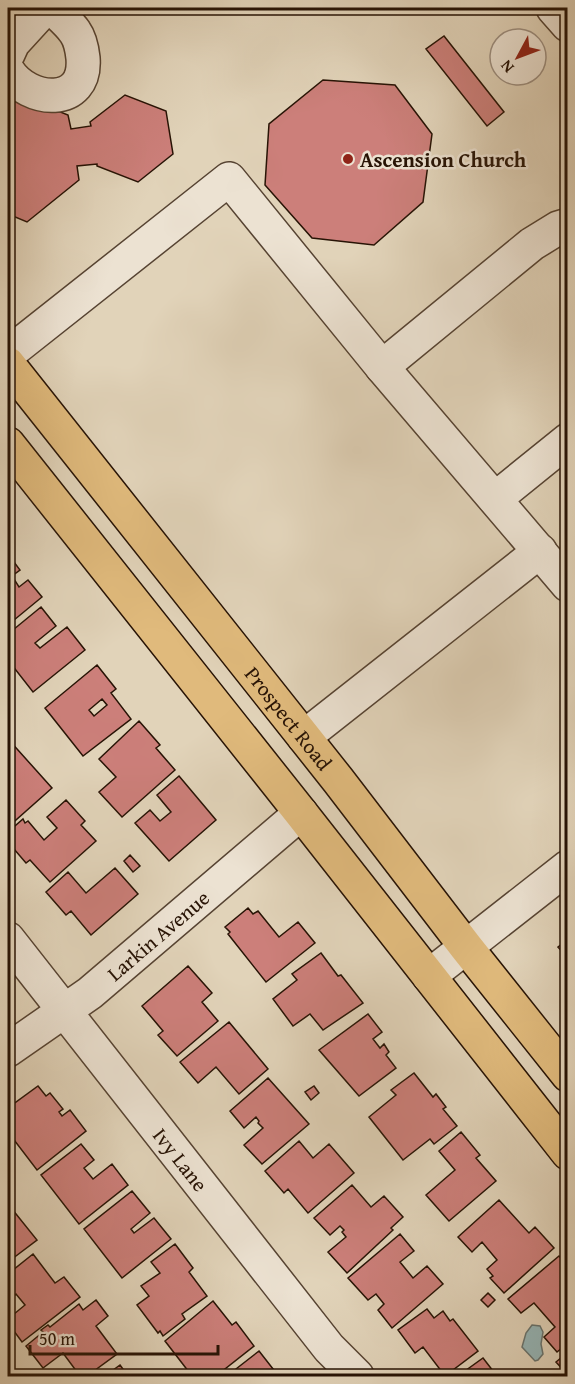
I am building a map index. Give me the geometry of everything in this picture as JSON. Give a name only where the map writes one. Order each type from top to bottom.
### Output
[{"type":"main road","name":"Prospect Road","points":[[8,364],[567,1075]]},
{"type":"main road","points":[[8,444],[567,1153]]},
{"type":"street","points":[[8,54],[13,43],[45,8]]},
{"type":"street","points":[[8,71],[26,90],[42,95],[64,94],[73,89],[78,82],[83,63],[80,43],[75,32],[52,8]]},
{"type":"street","points":[[553,8],[567,25]]},
{"type":"street","points":[[8,354],[229,179],[382,367],[567,585]]},
{"type":"street","points":[[382,367],[532,244],[567,225]]},
{"type":"street","points":[[495,499],[567,440]]},
{"type":"street","points":[[303,737],[540,551]]},
{"type":"street","name":"Larkin Avenue","points":[[8,1050],[90,993],[301,813]]},
{"type":"street","points":[[429,976],[567,867]]},
{"type":"street","name":"Ivy Lane","points":[[8,939],[329,1348],[357,1377]]},
{"type":"water","points":[[532,1325],[540,1326],[543,1332],[541,1344],[543,1354],[535,1361],[522,1347],[526,1333]]},
{"type":"building","points":[[444,36],[504,112],[487,126],[426,49]]},
{"type":"building","name":"Ascension Church","points":[[323,80],[395,85],[432,134],[423,202],[374,245],[312,238],[265,185],[269,124]]},
{"type":"building","points":[[8,91],[68,115],[71,129],[91,126],[90,122],[125,95],[166,111],[173,154],[138,182],[97,166],[97,164],[77,166],[79,180],[27,222],[8,214]]},
{"type":"building","points":[[8,554],[20,570],[12,576],[19,587],[28,580],[42,597],[8,625]]},
{"type":"building","points":[[41,607],[56,626],[35,643],[40,648],[67,627],[85,650],[33,692],[8,660],[8,634]]},
{"type":"building","points":[[97,665],[116,689],[111,693],[131,719],[83,756],[45,708]],"holes":[[[102,699],[107,705],[94,716],[89,710]]]},
{"type":"building","points":[[139,721],[160,745],[156,748],[175,770],[122,817],[99,792],[116,777],[99,759]]},
{"type":"building","points":[[9,740],[52,788],[8,827],[9,790]]},
{"type":"building","points":[[179,776],[216,820],[169,861],[135,823],[150,810],[160,821],[171,812],[157,795]]},
{"type":"building","points":[[66,800],[85,821],[81,825],[96,841],[50,882],[30,860],[26,863],[8,842],[8,832],[23,819],[25,823],[28,821],[44,840],[57,828],[47,817]]},
{"type":"building","points":[[130,855],[140,866],[133,872],[124,861]]},
{"type":"building","points":[[115,868],[138,894],[91,935],[71,911],[66,915],[46,892],[68,872],[86,893]]},
{"type":"building","points":[[248,908],[253,914],[258,911],[279,937],[298,922],[315,943],[266,982],[225,927]]},
{"type":"building","points":[[568,939],[568,958],[558,947]]},
{"type":"building","points":[[321,953],[363,1003],[323,1030],[310,1014],[293,1026],[273,999],[297,980],[292,974]]},
{"type":"building","points":[[188,966],[212,993],[202,1002],[218,1021],[177,1056],[158,1035],[163,1031],[142,1006]]},
{"type":"building","points":[[368,1014],[382,1032],[373,1039],[380,1048],[384,1044],[389,1052],[386,1055],[396,1068],[359,1096],[319,1050]]},
{"type":"building","points":[[229,1022],[268,1069],[239,1094],[216,1067],[198,1083],[180,1062]]},
{"type":"building","points":[[414,1073],[433,1097],[436,1094],[446,1107],[443,1109],[457,1126],[434,1144],[430,1139],[403,1160],[369,1117],[396,1095],[391,1090]]},
{"type":"building","points":[[268,1078],[309,1124],[262,1164],[244,1145],[263,1128],[258,1123],[259,1121],[256,1117],[244,1128],[230,1111]]},
{"type":"building","points":[[38,1086],[46,1096],[50,1093],[63,1109],[59,1112],[62,1116],[70,1110],[86,1131],[37,1170],[8,1132],[8,1108]]},
{"type":"building","points":[[314,1086],[319,1093],[311,1100],[305,1092]]},
{"type":"building","points":[[461,1132],[480,1155],[476,1158],[496,1181],[449,1221],[426,1195],[455,1170],[439,1151]]},
{"type":"building","points":[[299,1141],[313,1158],[329,1144],[354,1173],[308,1213],[288,1189],[284,1193],[265,1171]]},
{"type":"building","points":[[81,1144],[94,1160],[84,1168],[93,1179],[112,1164],[128,1185],[79,1224],[41,1175]]},
{"type":"building","points":[[352,1185],[371,1207],[384,1196],[403,1217],[391,1228],[393,1230],[347,1273],[328,1252],[346,1237],[342,1232],[344,1230],[340,1226],[330,1235],[314,1218]]},
{"type":"building","points":[[132,1191],[150,1213],[131,1229],[134,1233],[154,1218],[171,1239],[122,1278],[84,1229]]},
{"type":"building","points":[[499,1200],[529,1233],[535,1227],[554,1248],[504,1293],[490,1278],[493,1276],[487,1269],[497,1260],[482,1242],[472,1252],[458,1237]]},
{"type":"building","points":[[8,1204],[37,1240],[8,1262]]},
{"type":"building","points":[[400,1234],[414,1251],[400,1262],[413,1278],[427,1266],[443,1284],[392,1328],[378,1310],[384,1304],[376,1294],[368,1300],[348,1278]]},
{"type":"building","points":[[175,1244],[193,1268],[189,1272],[207,1296],[182,1314],[185,1319],[163,1336],[160,1331],[158,1333],[137,1305],[149,1296],[141,1286],[160,1273],[151,1262]]},
{"type":"building","points":[[33,1254],[55,1283],[64,1277],[80,1297],[22,1342],[8,1323],[8,1319],[25,1305],[16,1294],[8,1301],[8,1274]]},
{"type":"building","points":[[559,1256],[568,1266],[568,1343],[557,1352],[544,1337],[555,1327],[534,1303],[521,1313],[508,1299]]},
{"type":"building","points":[[488,1293],[495,1300],[488,1307],[481,1300]]},
{"type":"building","points":[[96,1300],[108,1316],[96,1326],[117,1354],[87,1376],[80,1376],[63,1353],[43,1368],[26,1346],[43,1332],[41,1330],[48,1325],[50,1327],[79,1304],[83,1310]]},
{"type":"building","points":[[213,1301],[232,1325],[236,1322],[254,1346],[216,1376],[212,1376],[209,1372],[202,1376],[192,1376],[165,1341]]},
{"type":"building","points":[[427,1309],[434,1318],[443,1311],[450,1321],[453,1319],[478,1351],[445,1376],[423,1347],[415,1353],[398,1330]]},
{"type":"building","points":[[259,1351],[277,1374],[273,1376],[227,1376]]},
{"type":"building","points":[[568,1352],[568,1375],[556,1362]]},
{"type":"building","points":[[483,1358],[497,1376],[458,1376]]},
{"type":"building","points":[[120,1365],[128,1376],[105,1376]]},
{"type":"place","name":"Ascension Church","points":[[348,159]]}]
